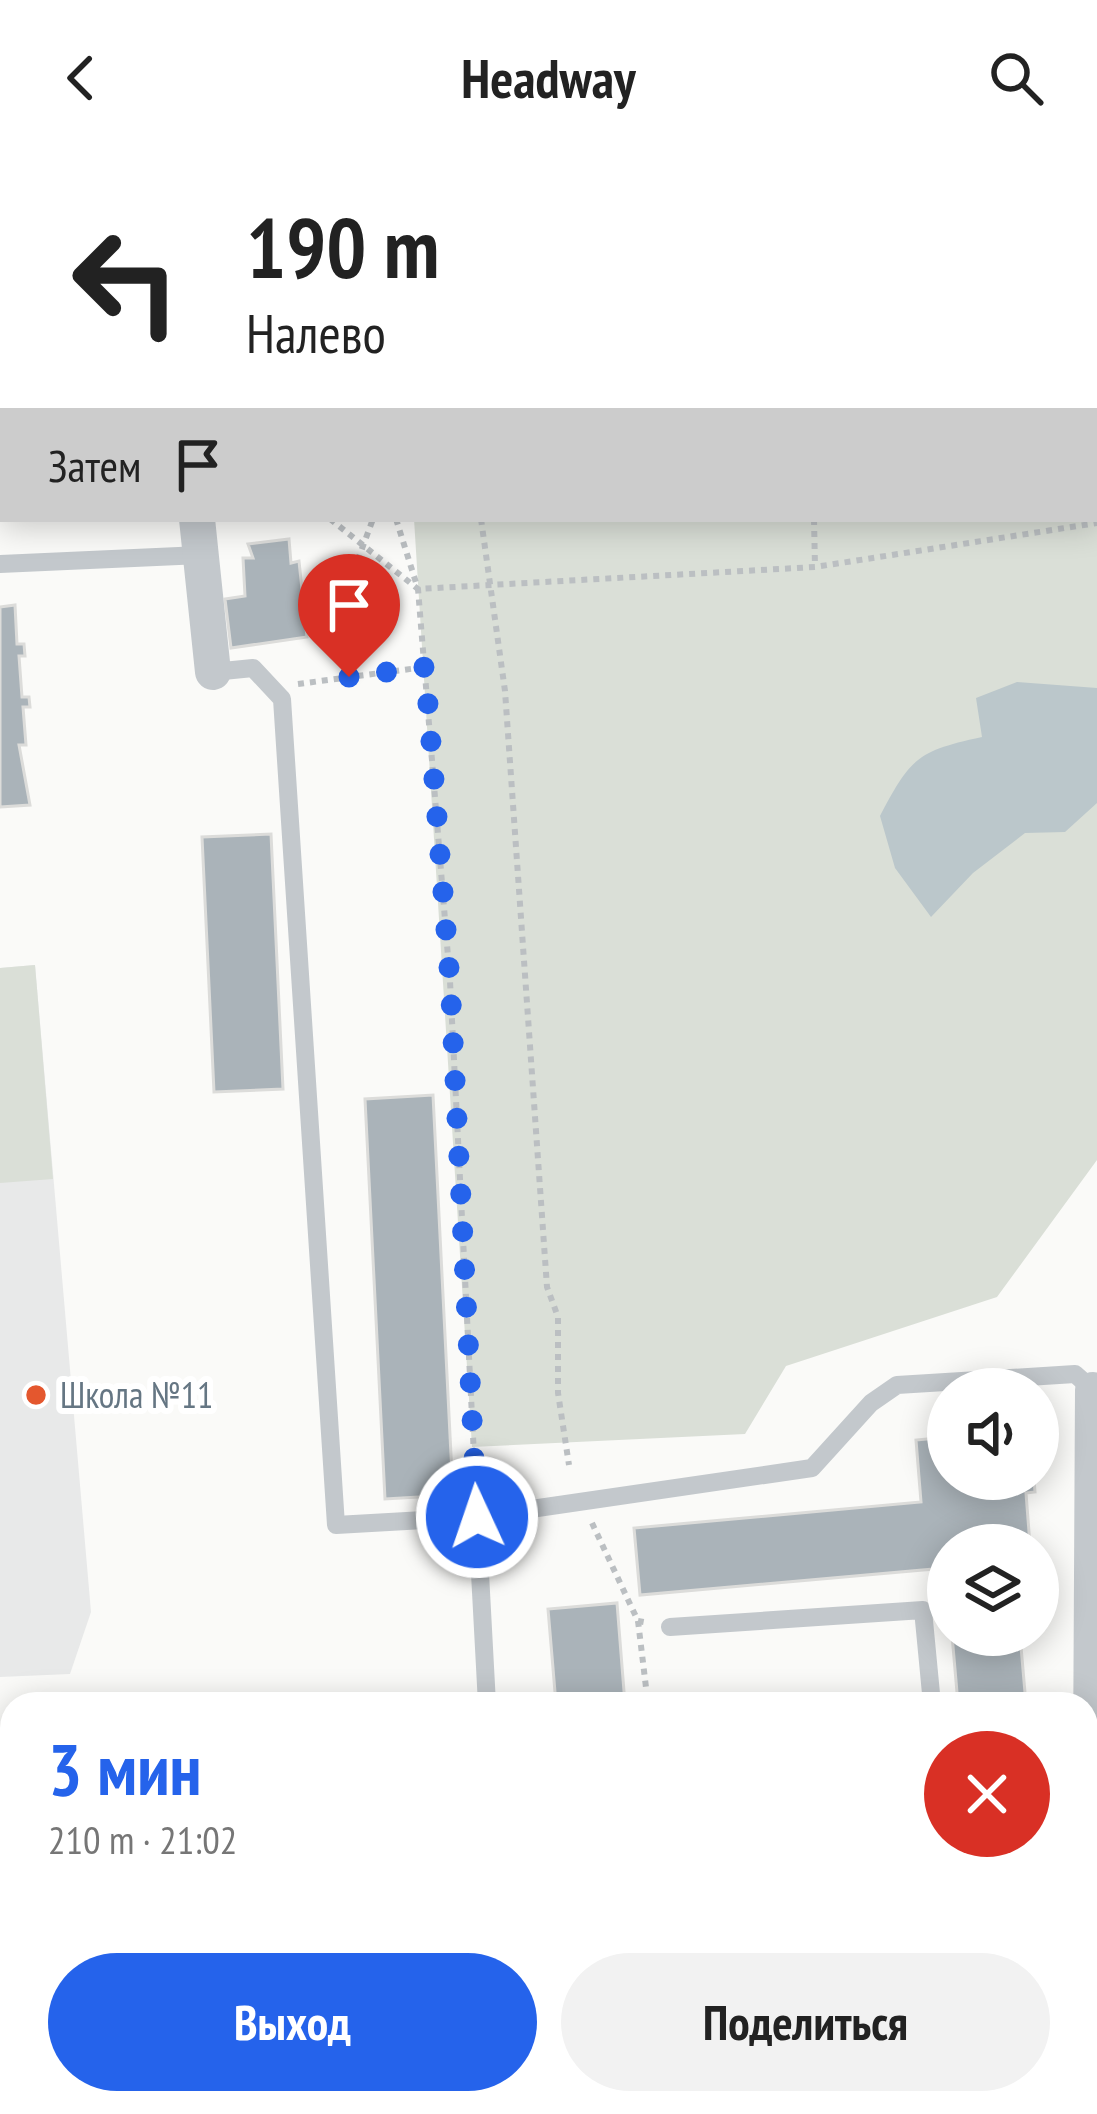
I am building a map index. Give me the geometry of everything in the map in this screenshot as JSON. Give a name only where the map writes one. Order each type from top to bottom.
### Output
[{"type":"street","points":[[199,537],[213,672]]},
{"type":"street","points":[[1092,1692],[1094,1390]]},
{"type":"lane","points":[[0,565],[199,537]]},
{"type":"lane","points":[[213,672],[253,668],[282,699],[336,1525],[477,1517],[812,1468],[871,1403],[897,1385],[1076,1374],[1094,1390]]},
{"type":"lane","points":[[477,1517],[486,1692]]},
{"type":"lane","points":[[670,1627],[923,1610],[931,1692]]},
{"type":"path","points":[[333,522],[418,589],[815,567],[1097,523]]},
{"type":"path","points":[[349,677],[341,605],[372,522]]},
{"type":"path","points":[[396,522],[418,589],[425,667],[450,980],[477,1517]]},
{"type":"path","points":[[482,522],[506,692],[547,1287],[558,1317],[558,1393],[569,1465]]},
{"type":"path","points":[[814,522],[815,567]]},
{"type":"path","points":[[271,687],[425,667]]},
{"type":"path","points":[[583,1503],[638,1621],[647,1692]]},
{"type":"path","points":[[638,1621],[670,1627]]},
{"type":"shaded area","points":[[414,522],[1097,522],[1097,1160],[997,1297],[786,1366],[745,1434],[472,1447]]},
{"type":"shaded area","points":[[1017,682],[1097,688],[1097,803],[1065,832],[1025,833],[973,873],[931,917],[895,868],[880,816],[919,760],[943,747],[982,737],[976,698]]},
{"type":"shaded area","name":"Школа №11","points":[[35,965],[91,1612],[70,1674],[0,1677],[0,968]]},
{"type":"shaded area","points":[[35,965],[53,1179],[0,1183],[0,968]]},
{"type":"building","points":[[289,539],[291,563],[299,561],[307,637],[231,648],[225,599],[245,596],[243,558],[253,558],[248,544]]},
{"type":"building","points":[[15,605],[17,644],[24,644],[25,656],[19,656],[22,697],[29,697],[30,707],[23,707],[26,745],[19,745],[30,805],[0,807],[0,607]]},
{"type":"building","points":[[271,834],[283,1089],[214,1092],[202,837]]},
{"type":"building","points":[[433,1095],[453,1495],[385,1499],[365,1099]]},
{"type":"building","points":[[927,1439],[927,1500],[1027,1500],[1028,1524],[927,1524],[927,1570],[640,1595],[634,1528],[921,1502],[916,1440]]},
{"type":"building","points":[[617,1603],[624,1692],[555,1692],[548,1609]]},
{"type":"building","points":[[954,1656],[1022,1656],[1025,1692],[957,1692]]},
{"type":"place","name":"Школа №11","points":[[36,1395]]},
{"type":"route","points":[[349,677],[425,667],[450,980],[477,1517]]}]
